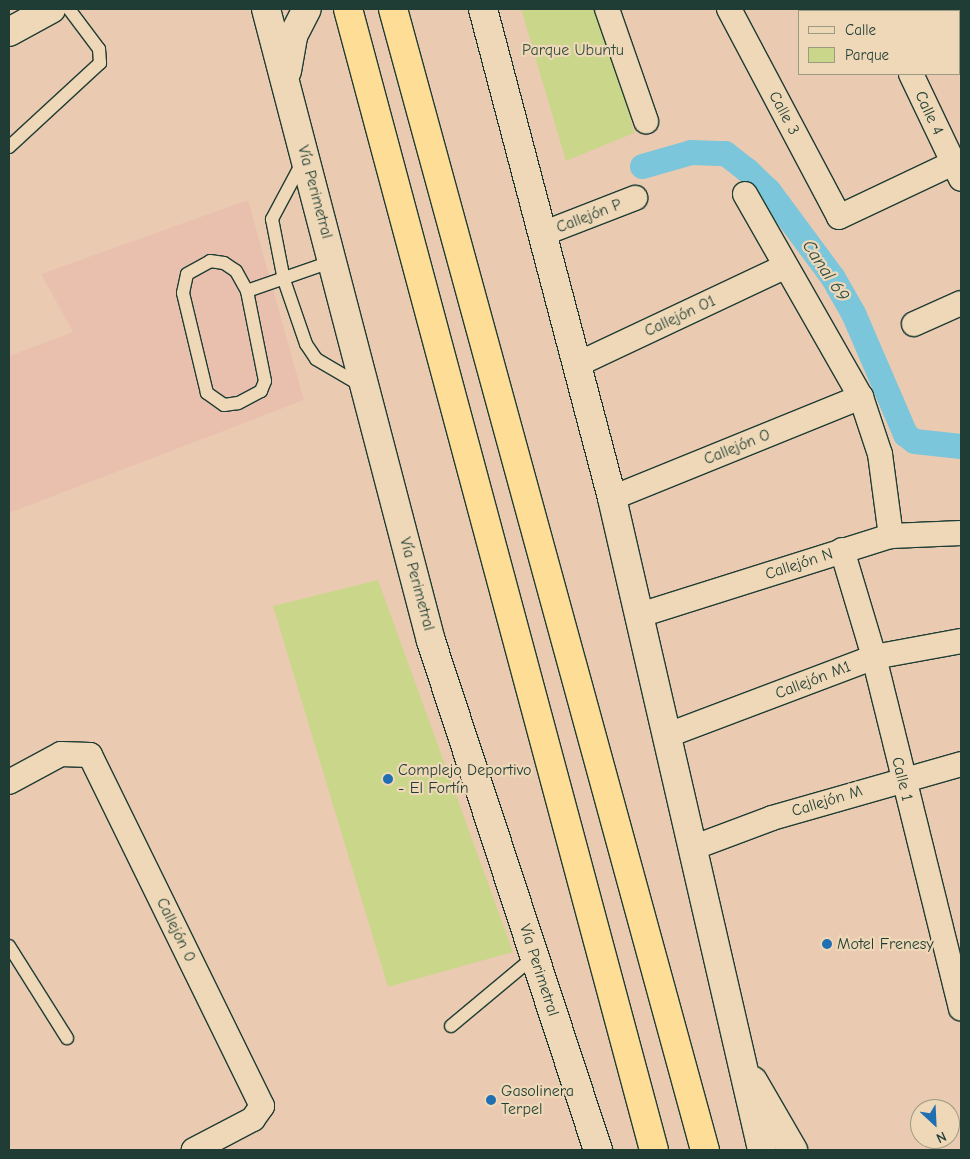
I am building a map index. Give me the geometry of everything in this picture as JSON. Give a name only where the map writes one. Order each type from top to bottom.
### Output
[{"type":"highway","points":[[348,9],[424,302],[654,1150]]},
{"type":"highway","points":[[393,9],[705,1150]]},
{"type":"main road","points":[[9,32],[51,9]]},
{"type":"main road","name":"Vía Perimetral","points":[[266,9],[291,98],[431,641],[598,1150]]},
{"type":"main road","points":[[291,98],[288,59],[292,36],[307,9]]},
{"type":"main road","points":[[484,14],[612,498],[695,847],[762,1150]]},
{"type":"main road","points":[[746,1071],[782,1124],[793,1150]]},
{"type":"street","points":[[607,9],[646,122]]},
{"type":"street","name":"Calle 3","points":[[729,9],[839,217],[957,171]]},
{"type":"street","name":"Calle 4","points":[[911,75],[957,171]]},
{"type":"street","points":[[745,194],[784,268],[862,397],[880,454],[891,536]]},
{"type":"street","name":"Callejón P","points":[[542,234],[635,198]]},
{"type":"street","name":"Callejón O1","points":[[576,365],[784,268]]},
{"type":"street","points":[[914,324],[961,303]]},
{"type":"street","name":"Callejón O","points":[[612,498],[862,397]]},
{"type":"street","name":"Callejón N","points":[[640,615],[891,536],[961,533]]},
{"type":"street","name":"Calle 1","points":[[842,550],[874,657],[901,778],[961,1008]]},
{"type":"street","name":"Callejón M1","points":[[668,735],[874,657],[961,640]]},
{"type":"street","name":"Callejón 0","points":[[9,782],[61,754],[90,755],[262,1106],[253,1119],[194,1150]]},
{"type":"street","name":"Callejón M","points":[[695,847],[901,778],[961,764]]},
{"type":"lane","points":[[9,147],[100,63],[99,49],[69,9]]},
{"type":"lane","points":[[306,157],[272,219],[284,280],[306,344],[316,359],[366,387]]},
{"type":"lane","points":[[247,291],[284,280],[333,261]]},
{"type":"lane","points":[[224,262],[236,271],[247,291],[265,381],[250,398],[224,405],[213,401],[204,384],[183,283],[196,266],[224,262]]},
{"type":"lane","points":[[9,946],[67,1038]]},
{"type":"lane","points":[[451,1026],[535,956]]},
{"type":"shaded area","points":[[248,200],[304,400],[9,513],[9,356],[73,332],[41,274]]},
{"type":"green space","name":"Parque Ubuntu","points":[[521,9],[604,9],[634,133],[566,161]]},
{"type":"green space","name":"Complejo Deportivo - El Fortín","points":[[378,580],[513,952],[388,987],[273,606]]},
{"type":"waterway","name":"Canal 69","points":[[642,166],[691,152],[725,153],[747,170],[768,190],[833,278],[853,313],[905,434],[914,441],[961,446]]},
{"type":"place","name":"Complejo Deportivo - El Fortín","points":[[388,779]]},
{"type":"place","name":"Motel Frenesy","points":[[827,944]]},
{"type":"place","name":"Gasolinera Terpel","points":[[491,1100]]}]
